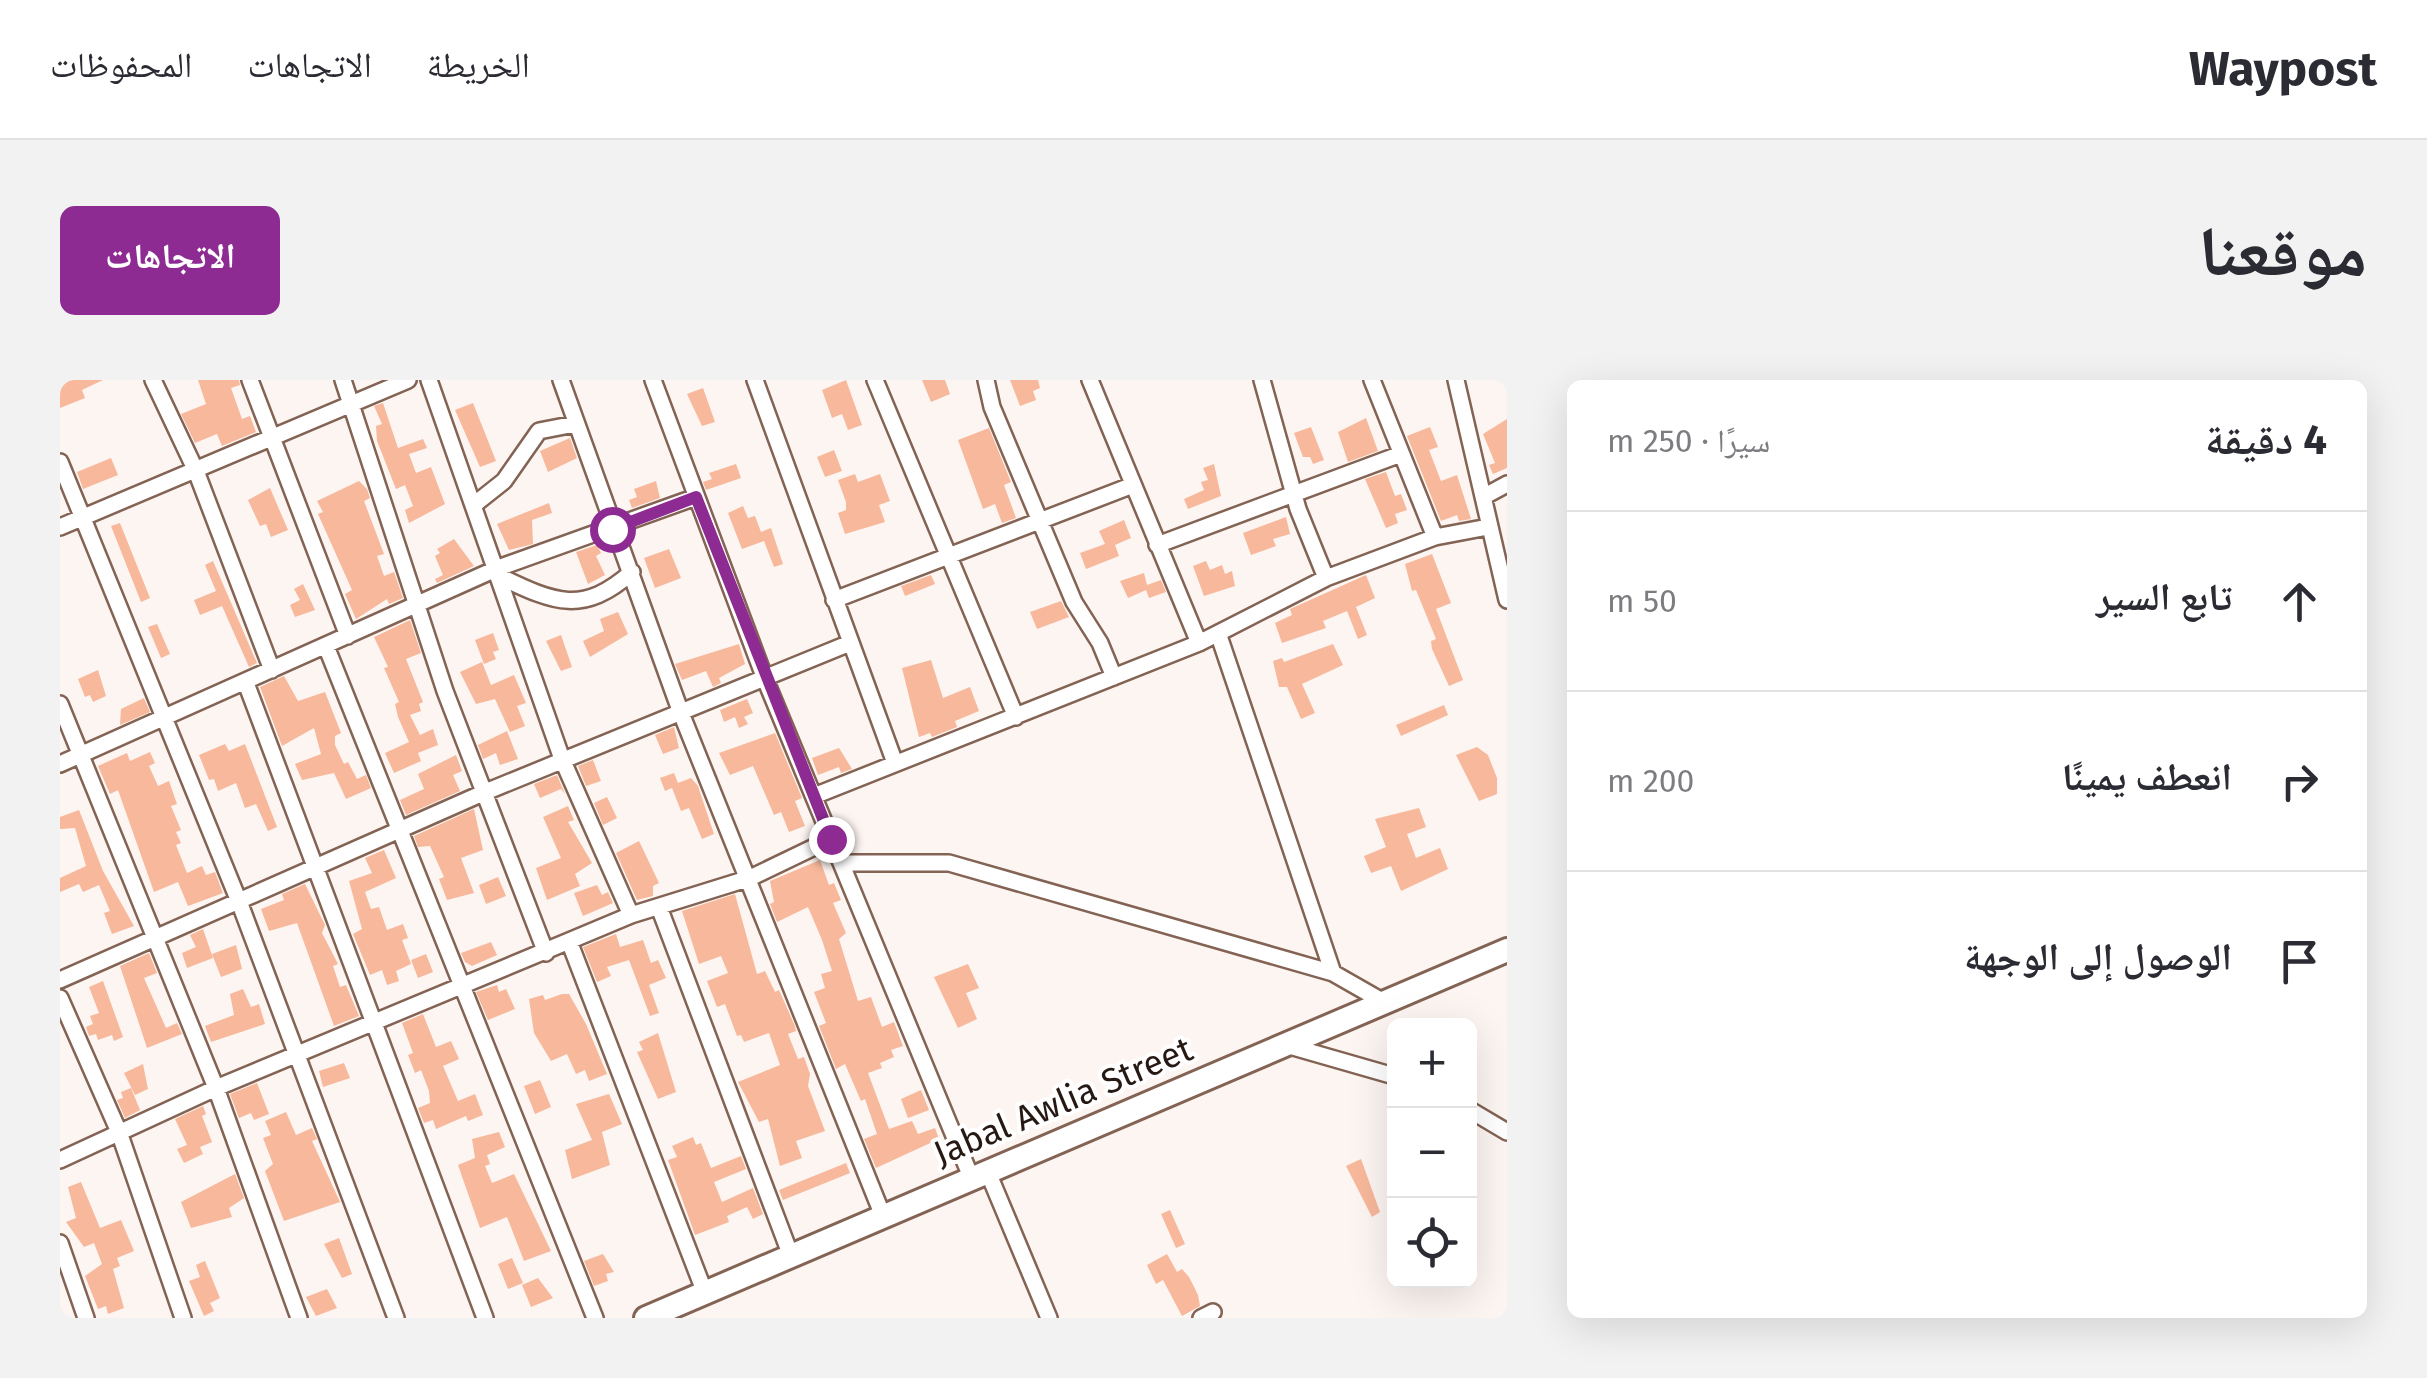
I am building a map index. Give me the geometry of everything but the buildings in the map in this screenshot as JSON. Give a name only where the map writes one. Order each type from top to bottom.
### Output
[{"type":"highway","name":"Jabal Awlia Street","points":[[646,1318],[1507,950]]},
{"type":"street","points":[[153,380],[196,471],[272,670]]},
{"type":"street","points":[[250,380],[348,636]]},
{"type":"street","points":[[343,380],[483,793],[546,953]]},
{"type":"street","points":[[60,527],[408,380]]},
{"type":"street","points":[[428,380],[500,572],[562,759],[631,915]]},
{"type":"street","points":[[561,380],[681,713],[883,1216]]},
{"type":"street","points":[[653,380],[764,679],[831,839],[979,1173],[1049,1318]]},
{"type":"street","points":[[755,380],[894,762]]},
{"type":"street","points":[[875,380],[1016,717]]},
{"type":"street","points":[[986,380],[992,406],[1074,602],[1100,643],[1114,677]]},
{"type":"street","points":[[1090,380],[1199,642]]},
{"type":"street","points":[[1262,380],[1312,551],[1326,578]]},
{"type":"street","points":[[1372,380],[1435,537]]},
{"type":"street","points":[[1456,380],[1499,491],[1488,528],[1507,600]]},
{"type":"street","points":[[475,504],[504,481],[538,431],[575,424]]},
{"type":"street","points":[[1157,545],[1401,454]]},
{"type":"street","points":[[60,462],[240,904],[396,1318]]},
{"type":"street","points":[[834,600],[1133,485]]},
{"type":"street","points":[[60,764],[419,604],[696,497]]},
{"type":"street","points":[[814,796],[1199,642],[1326,578],[1435,537],[1488,528]]},
{"type":"street","points":[[500,572],[544,597],[577,602],[611,590],[632,572]]},
{"type":"street","points":[[1218,633],[1334,973]]},
{"type":"street","points":[[60,980],[562,759],[850,643]]},
{"type":"street","points":[[326,646],[595,1318]]},
{"type":"street","points":[[246,683],[484,1318]]},
{"type":"street","points":[[60,704],[216,1088],[299,1318]]},
{"type":"street","points":[[60,1160],[216,1088],[631,915],[750,878],[831,839]]},
{"type":"street","points":[[842,863],[949,863],[1334,973],[1382,1001]]},
{"type":"street","points":[[659,907],[791,1256]]},
{"type":"street","points":[[570,941],[705,1293]]},
{"type":"street","points":[[60,998],[119,1132],[183,1318]]},
{"type":"street","points":[[1286,1045],[1387,1074]]},
{"type":"street","points":[[1477,1114],[1507,1132]]},
{"type":"street","points":[[60,1243],[86,1318]]},
{"type":"route","points":[[612,529],[696,497],[764,679],[831,839]]}]
